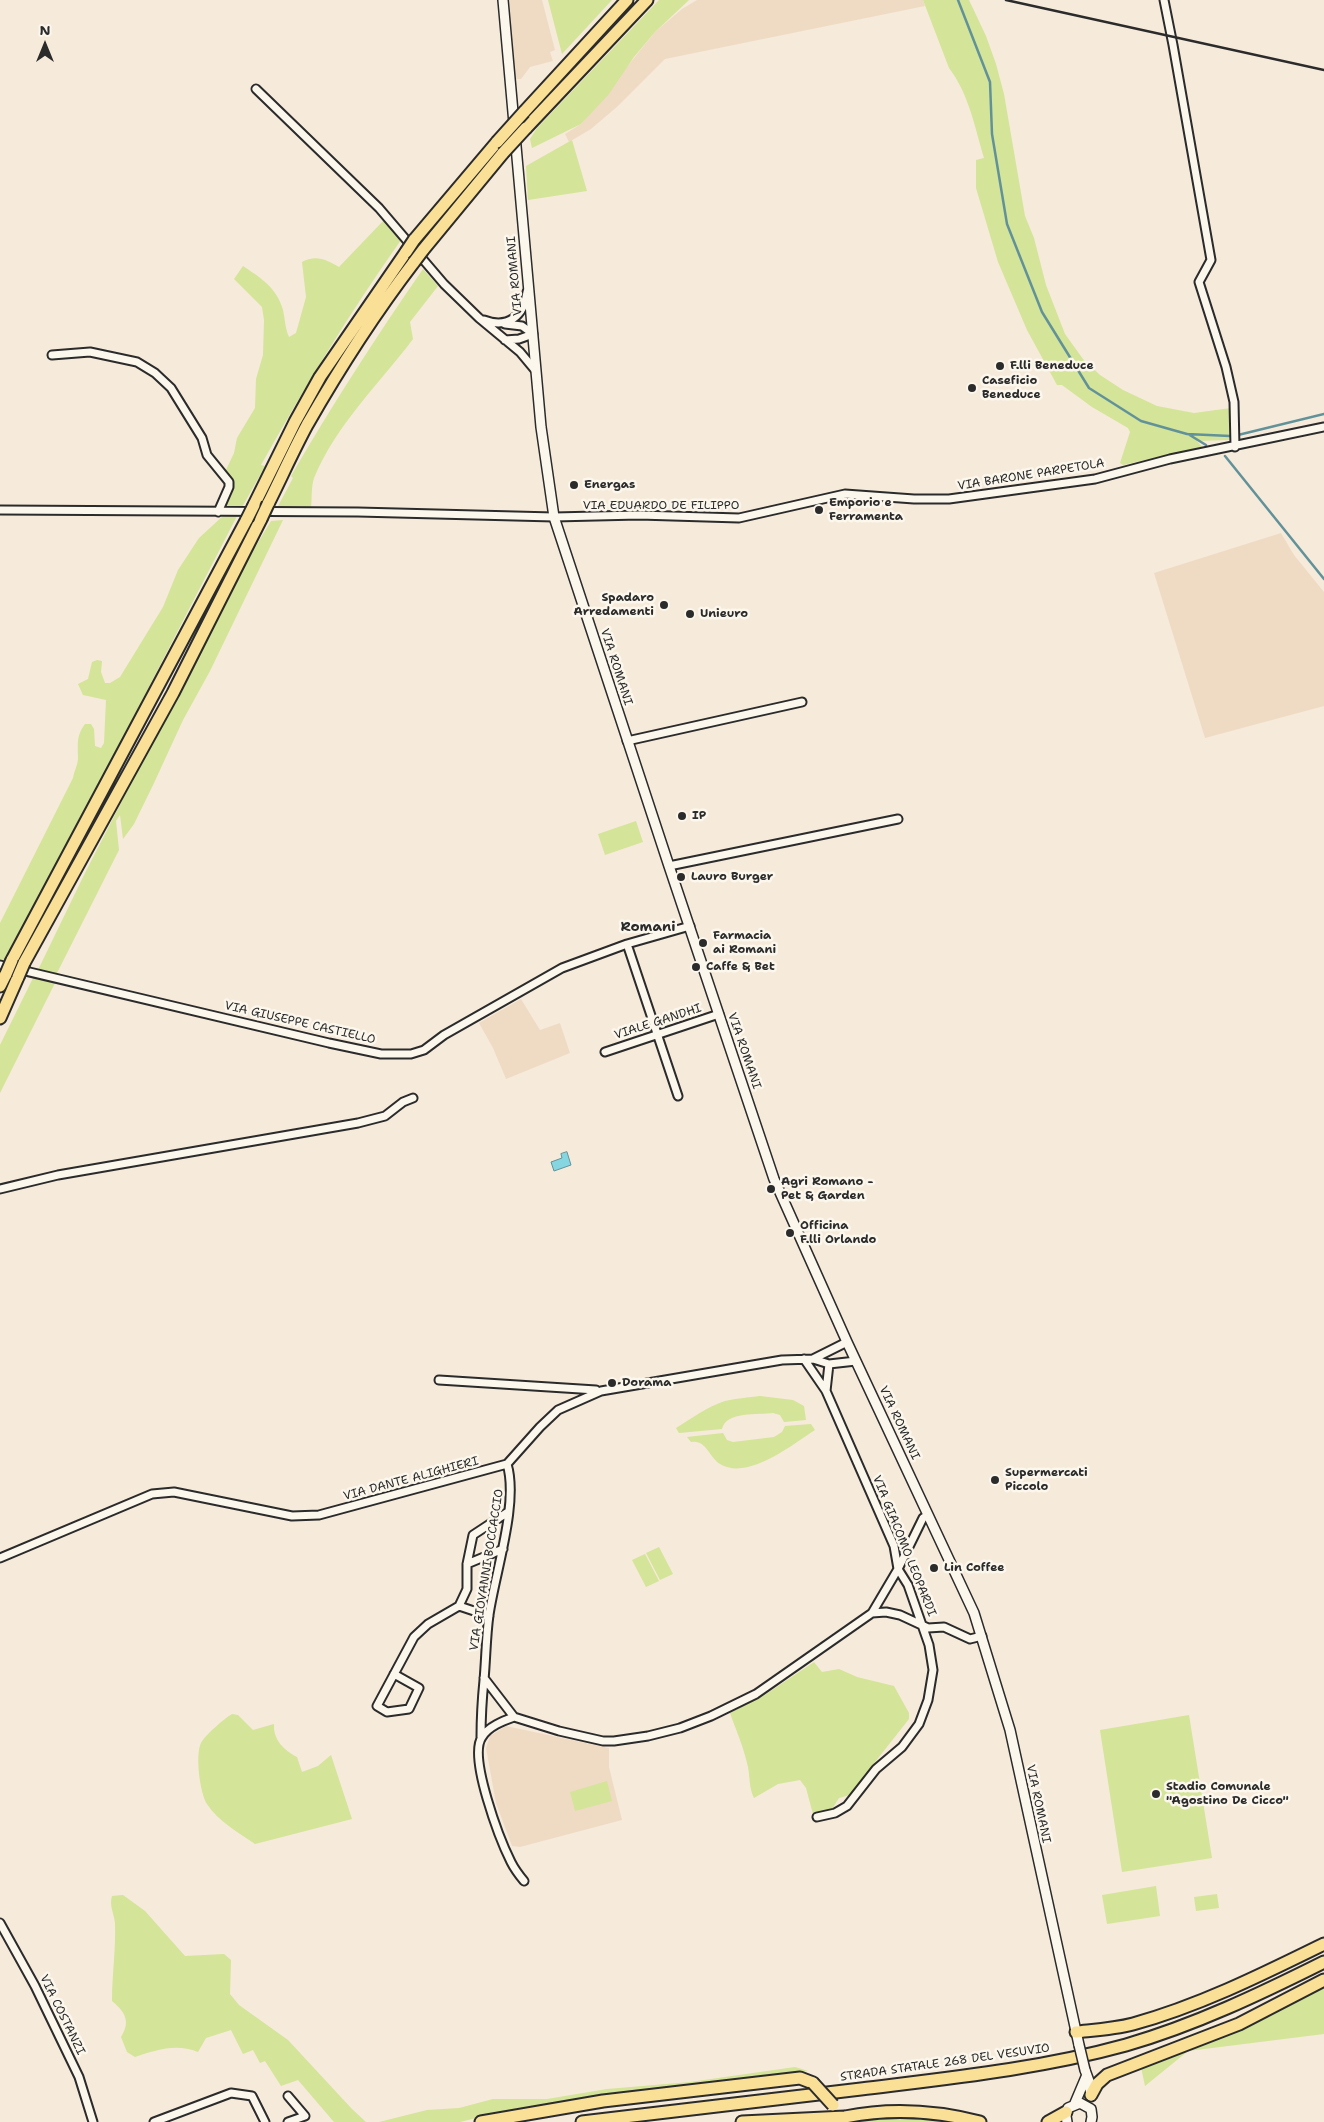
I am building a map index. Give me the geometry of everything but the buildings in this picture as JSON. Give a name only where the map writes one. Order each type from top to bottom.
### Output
[{"type":"highway","points":[[0,986],[3,969],[12,960],[247,519],[295,422],[320,377],[414,240],[497,142],[627,0]]},
{"type":"highway","points":[[0,1018],[24,963],[172,693],[306,427],[371,321],[423,250],[504,153],[647,0]]},
{"type":"highway","points":[[1076,2032],[1116,2028],[1156,2016],[1212,1995],[1324,1944]]},
{"type":"highway","name":"STRADA STATALE 268 DEL VESUVIO","points":[[582,2122],[982,2074],[1061,2061],[1128,2044],[1179,2027],[1225,2009],[1324,1962]]},
{"type":"highway","points":[[1091,2095],[1107,2075],[1239,2024],[1324,1980]]},
{"type":"highway","points":[[480,2122],[604,2101],[800,2078],[813,2083],[833,2105],[843,2111],[860,2114],[925,2113],[980,2122]]},
{"type":"highway","points":[[742,2122],[846,2117],[860,2114]]},
{"type":"highway","points":[[1048,2122],[1067,2117]]},
{"type":"street","name":"VIA ROMANI","points":[[503,0],[544,456],[554,517],[668,866],[690,926],[774,1179],[847,1342],[974,1613],[982,1636],[1010,1730],[1076,2032],[1089,2081],[1091,2122]]},
{"type":"street","points":[[1164,0],[1174,45],[1211,260],[1199,282],[1226,367],[1234,402],[1235,446]]},
{"type":"street","points":[[256,88],[372,201],[428,266],[479,318],[520,352],[536,371]]},
{"type":"street","points":[[502,324],[509,321],[519,312],[526,298],[528,283]]},
{"type":"street","points":[[479,318],[502,324],[522,326],[534,334]]},
{"type":"street","points":[[504,340],[519,339],[534,334]]},
{"type":"street","points":[[52,355],[90,352],[137,362],[155,373],[171,388],[202,438],[207,455],[229,482],[229,487],[218,512]]},
{"type":"street","name":"VIA BARONE PARPETOLA","points":[[856,494],[914,499],[949,499],[1095,479],[1170,459],[1324,427]]},
{"type":"street","name":"VIA EDUARDO DE FILIPPO","points":[[0,510],[358,512],[554,517],[639,515],[739,518],[840,495],[856,494]]},
{"type":"street","points":[[627,741],[802,702]]},
{"type":"street","points":[[668,866],[898,819]]},
{"type":"street","name":"VIA GIUSEPPE CASTIELLO","points":[[3,969],[381,1054],[411,1054],[424,1050],[444,1035],[562,968],[627,944],[690,926]]},
{"type":"street","points":[[627,944],[678,1096]]},
{"type":"street","name":"VIALE GANDHI","points":[[605,1052],[718,1014]]},
{"type":"street","points":[[0,1189],[58,1175],[358,1123],[385,1116],[403,1102],[412,1098]]},
{"type":"street","points":[[813,1359],[847,1342]]},
{"type":"street","points":[[440,1380],[600,1391],[755,1364],[804,1359],[813,1359],[829,1364],[856,1360]]},
{"type":"street","name":"VIA GIACOMO LEOPARDI","points":[[804,1359],[826,1391],[888,1530],[894,1546],[898,1569],[908,1585],[921,1624],[928,1628],[944,1626],[951,1628],[970,1639],[982,1636]]},
{"type":"street","points":[[826,1391],[829,1364]]},
{"type":"street","points":[[506,1464],[558,1410],[600,1391]]},
{"type":"street","name":"VIA GIOVANNI BOCCACCIO","points":[[481,1737],[480,1710],[489,1616],[495,1576],[503,1549],[511,1486],[506,1464]]},
{"type":"street","name":"VIA DANTE ALIGHIERI","points":[[0,1558],[152,1494],[162,1492],[174,1492],[292,1516],[318,1515],[506,1464]]},
{"type":"street","points":[[394,1674],[420,1688],[409,1709],[387,1712],[377,1706],[394,1674],[414,1637],[428,1624],[459,1606],[467,1588],[467,1564],[473,1535],[508,1512]]},
{"type":"street","points":[[484,1678],[514,1717],[559,1731],[603,1741],[648,1736],[680,1728],[756,1694],[872,1613],[898,1569],[923,1518],[928,1515]]},
{"type":"street","points":[[467,1564],[503,1549]]},
{"type":"street","points":[[459,1606],[489,1616]]},
{"type":"street","points":[[817,1817],[835,1812],[847,1806],[876,1769],[902,1747],[918,1724],[928,1700],[933,1670],[929,1645],[921,1624],[910,1618],[893,1613],[872,1613]]},
{"type":"street","points":[[514,1717],[500,1722],[481,1737],[477,1754],[482,1781],[510,1862],[524,1881]]},
{"type":"street","name":"VIA COSTANZI","points":[[0,1923],[35,1986],[79,2077],[93,2122]]},
{"type":"street","points":[[1067,2117],[1075,2103],[1086,2073]]},
{"type":"street","points":[[154,2122],[231,2093],[252,2096],[265,2122]]},
{"type":"street","points":[[288,2096],[305,2116],[288,2122]]},
{"type":"street","points":[[1075,2103],[1084,2104],[1091,2109]]},
{"type":"shaded area","points":[[509,0],[542,0],[555,50],[550,52],[553,61],[530,67],[521,79],[515,79]]},
{"type":"shaded area","points":[[697,0],[923,0],[925,6],[665,59],[618,106],[591,129],[569,142],[565,134],[581,124],[655,32],[682,9]]},
{"type":"shaded area","points":[[1281,533],[1294,555],[1324,592],[1324,706],[1205,738],[1154,573]]},
{"type":"shaded area","points":[[521,999],[540,1030],[560,1023],[570,1053],[506,1079],[493,1048],[479,1023]]},
{"type":"shaded area","points":[[506,1726],[609,1748],[609,1767],[622,1820],[520,1847],[512,1846],[496,1803],[486,1748],[490,1736]]},
{"type":"green space","points":[[548,0],[612,0],[562,54]]},
{"type":"green space","points":[[659,0],[689,0],[655,32],[634,57],[609,94],[581,124],[532,148],[530,139],[537,128]]},
{"type":"green space","points":[[923,0],[969,0],[986,36],[1004,94],[1025,216],[1034,238],[1046,285],[1065,334],[1083,359],[1100,375],[1123,390],[1157,406],[1194,413],[1231,408],[1229,440],[1197,441],[1202,447],[1123,465],[1120,463],[1130,432],[1128,428],[1092,407],[1062,385],[1057,385],[1027,330],[998,262],[976,188],[976,160],[984,158],[974,123],[962,89],[949,68]]},
{"type":"green space","points":[[572,140],[587,191],[528,200],[526,166]]},
{"type":"green space","points":[[384,220],[401,240],[311,379],[261,465],[265,466],[241,509],[222,509],[232,483],[225,472],[234,453],[237,438],[255,408],[256,379],[263,355],[264,320],[262,307],[234,279],[243,266],[268,284],[280,302],[289,337],[296,333],[306,297],[302,262],[317,258],[326,260],[339,267]]},
{"type":"green space","points":[[423,269],[438,286],[410,322],[413,339],[346,423],[323,459],[313,482],[311,509],[277,508],[293,478],[291,476],[322,423]]},
{"type":"green space","points":[[224,515],[237,516],[6,964],[0,962],[0,923],[73,778],[78,761],[79,736],[85,724],[91,724],[94,729],[95,746],[101,748],[104,743],[106,700],[83,695],[78,684],[88,679],[92,662],[97,660],[102,661],[101,672],[105,683],[110,683],[120,677],[163,607],[178,570],[199,538]]},
{"type":"green space","points":[[283,520],[210,671],[183,720],[134,824],[123,839],[120,815],[116,821],[119,850],[56,975],[38,970],[84,875],[234,582],[271,521]]},
{"type":"green space","points":[[636,821],[643,842],[605,855],[598,834]]},
{"type":"green space","points":[[34,976],[56,981],[0,1093],[0,1045]]},
{"type":"green space","points":[[760,1396],[793,1400],[804,1406],[806,1420],[784,1422],[780,1415],[773,1413],[751,1414],[730,1419],[722,1429],[679,1433],[676,1428],[718,1403]]},
{"type":"green space","points":[[811,1424],[815,1430],[795,1444],[770,1459],[744,1468],[731,1468],[720,1464],[704,1446],[700,1443],[691,1442],[687,1437],[723,1433],[727,1440],[733,1442],[774,1437],[782,1432],[785,1426]]},
{"type":"green space","points":[[659,1547],[673,1574],[660,1580],[646,1553]]},
{"type":"green space","points":[[645,1554],[659,1581],[646,1587],[632,1560]]},
{"type":"green space","points":[[814,1662],[822,1672],[839,1669],[857,1677],[894,1686],[909,1713],[909,1719],[875,1762],[853,1794],[839,1798],[832,1809],[813,1814],[806,1788],[800,1780],[778,1784],[754,1798],[746,1760],[730,1713],[763,1696]]},
{"type":"green space","points":[[232,1714],[238,1715],[253,1730],[274,1724],[277,1740],[284,1748],[297,1757],[302,1772],[318,1766],[331,1755],[352,1819],[255,1844],[223,1821],[204,1799],[198,1756],[203,1740],[215,1727]]},
{"type":"green space","name":"Stadio Comunale \"Agostino De Cicco\"","points":[[1189,1715],[1212,1858],[1122,1872],[1100,1730]]},
{"type":"green space","points":[[607,1781],[612,1801],[575,1811],[570,1792]]},
{"type":"green space","points":[[1156,1886],[1160,1916],[1107,1924],[1102,1895]]},
{"type":"green space","points":[[1217,1894],[1219,1908],[1196,1911],[1194,1897]]},
{"type":"green space","points":[[123,1895],[145,1911],[185,1956],[224,1954],[231,1960],[230,1994],[239,2005],[288,2040],[366,2122],[334,2122],[298,2080],[281,2086],[265,2061],[260,2063],[253,2050],[243,2054],[231,2030],[206,2038],[198,2052],[190,2049],[174,2048],[158,2050],[135,2057],[127,2052],[121,2037],[126,2026],[125,2017],[112,2001],[115,1923],[111,1900],[112,1896]]},
{"type":"green space","points":[[1324,1984],[1324,2034],[1188,2051],[1145,2086],[1141,2067],[1235,2031]]},
{"type":"green space","points":[[795,2067],[808,2071],[552,2105],[488,2115],[460,2122],[379,2122],[427,2110],[459,2108],[493,2099],[547,2099],[607,2089],[690,2082]]},
{"type":"green space","points":[[905,2118],[953,2122],[780,2122]]},
{"type":"water","points":[[567,1152],[571,1165],[554,1171],[551,1162],[562,1158],[561,1154]]},
{"type":"waterway","points":[[958,0],[990,82],[992,134],[1007,224],[1042,312],[1089,388],[1141,421],[1187,434],[1230,436]]},
{"type":"waterway","points":[[1238,435],[1324,414]]},
{"type":"waterway","points":[[1188,434],[1206,445]]},
{"type":"waterway","points":[[1225,456],[1324,579]]},
{"type":"railway","points":[[1006,0],[1324,70]]},
{"type":"place","name":"F.lli Beneduce","points":[[1000,366]]},
{"type":"place","name":"Caseficio Beneduce","points":[[972,388]]},
{"type":"place","name":"Energas","points":[[574,485]]},
{"type":"place","name":"Emporio e Ferramenta","points":[[819,510]]},
{"type":"place","name":"Spadaro Arredamenti","points":[[664,605]]},
{"type":"place","name":"Unieuro","points":[[690,614]]},
{"type":"place","name":"IP","points":[[682,816]]},
{"type":"place","name":"Lauro Burger","points":[[681,877]]},
{"type":"place","name":"Farmacia ai Romani","points":[[703,943]]},
{"type":"place","name":"Caffe & Bet","points":[[696,967]]},
{"type":"place","name":"Agri Romano - Pet & Garden","points":[[771,1189]]},
{"type":"place","name":"Officina F.lli Orlando","points":[[790,1233]]},
{"type":"place","name":"Dorama","points":[[612,1383]]},
{"type":"place","name":"Supermercati Piccolo","points":[[995,1480]]},
{"type":"place","name":"Lin Coffee","points":[[934,1568]]},
{"type":"place","name":"Stadio Comunale \"Agostino De Cicco\"","points":[[1156,1794]]},
{"type":"district","name":"Romani","points":[[648,927]]}]
